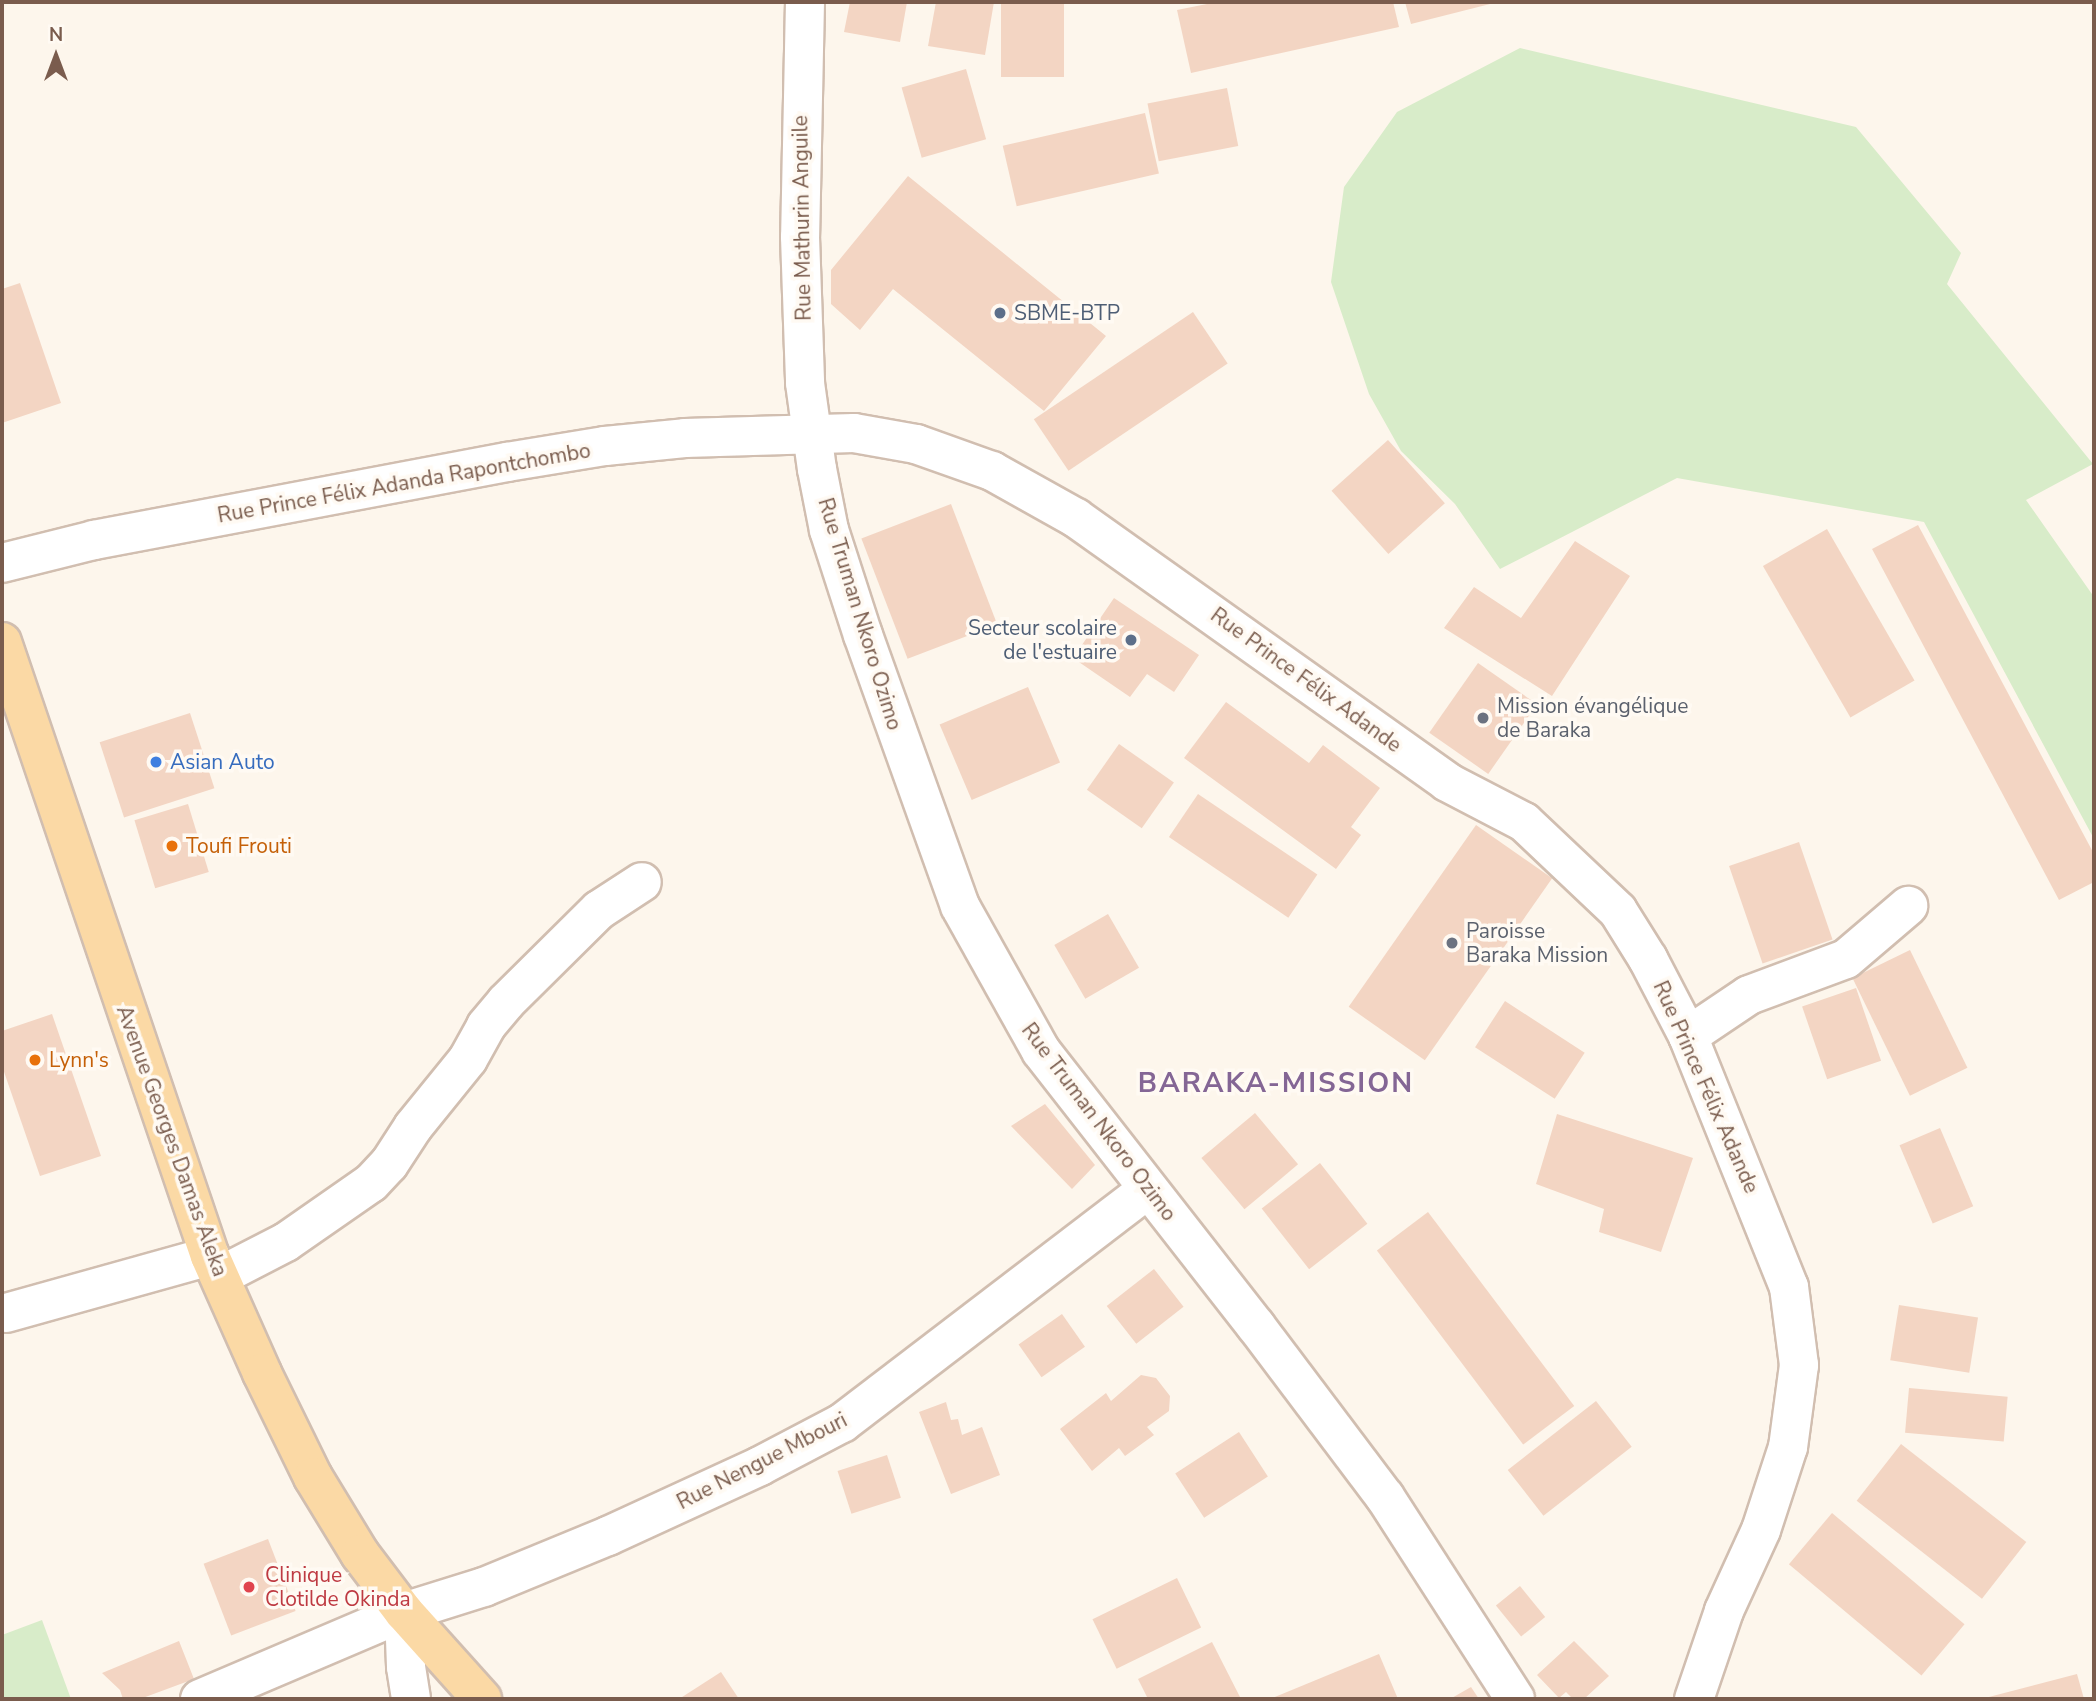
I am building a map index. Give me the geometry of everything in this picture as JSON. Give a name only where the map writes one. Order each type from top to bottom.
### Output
[{"type":"main road","name":"Avenue Georges Damas Aleka","points":[[2,642],[215,1266],[262,1373],[313,1477],[360,1554],[404,1612],[482,1699]]},
{"type":"street","name":"Rue Mathurin Anguile","points":[[805,2],[800,237],[805,383],[811,434]]},
{"type":"street","name":"Rue Prince Félix Adande","points":[[811,434],[854,433],[916,444],[992,471],[1076,519],[1447,782],[1524,822],[1618,911],[1688,1036],[1789,1287],[1799,1365],[1788,1447],[1761,1530],[1724,1611],[1694,1699]]},
{"type":"street","name":"Rue Prince Félix Adanda Rapontchombo","points":[[2,563],[94,540],[605,446],[685,438],[811,434]]},
{"type":"street","name":"Rue Truman Nkoro Ozimo","points":[[811,434],[829,530],[876,672],[960,906],[1041,1051],[1147,1190],[1256,1326],[1385,1497],[1515,1699]]},
{"type":"street","points":[[6,1313],[215,1266],[286,1242],[371,1183],[389,1164],[413,1127],[468,1059],[486,1027],[506,1002],[599,910],[642,881]]},
{"type":"street","points":[[1688,1036],[1749,995],[1846,959],[1908,906]]},
{"type":"street","name":"Rue Nengue Mbouri","points":[[200,1699],[404,1612],[484,1587],[608,1536],[760,1466],[842,1423],[1147,1190]]},
{"type":"street","points":[[404,1612],[406,1667],[411,1699]]},
{"type":"green space","points":[[1520,48],[1856,127],[1961,253],[1947,284],[2093,464],[2026,500],[2094,597],[2094,839],[1924,522],[1677,478],[1500,569],[1455,504],[1401,451],[1369,394],[1331,282],[1344,187],[1397,112]]},
{"type":"green space","points":[[42,1620],[71,1699],[2,1699],[2,1635]]},
{"type":"building","points":[[850,2],[907,2],[900,42],[844,32]]},
{"type":"building","points":[[936,2],[994,2],[985,55],[928,46]]},
{"type":"building","points":[[1001,2],[1064,2],[1064,77],[1001,77]]},
{"type":"building","points":[[1217,2],[1393,2],[1399,27],[1191,73],[1177,10]]},
{"type":"building","points":[[1405,2],[1494,2],[1494,3],[1411,24]]},
{"type":"building","points":[[966,69],[986,139],[922,158],[902,87]]},
{"type":"building","points":[[1227,88],[1238,146],[1159,161],[1147,103]]},
{"type":"building","points":[[1145,113],[1159,173],[1017,206],[1003,146]]},
{"type":"building","name":"SBME-BTP","points":[[908,176],[1106,336],[1044,411],[893,289],[860,330],[831,304],[831,270]]},
{"type":"building","points":[[20,283],[61,403],[2,423],[2,289]]},
{"type":"building","points":[[1193,312],[1228,363],[1068,471],[1034,419]]},
{"type":"building","points":[[1388,440],[1445,503],[1388,554],[1332,491]]},
{"type":"building","points":[[951,504],[997,624],[908,659],[861,538]]},
{"type":"building","points":[[1918,525],[2094,854],[2094,882],[2059,900],[1872,549]]},
{"type":"building","points":[[1827,529],[1914,681],[1850,718],[1763,566]]},
{"type":"building","points":[[1575,541],[1630,576],[1552,696],[1444,628],[1474,587],[1521,618]]},
{"type":"building","name":"Secteur scolaire de l'estuaire","points":[[1114,598],[1199,655],[1174,692],[1147,674],[1130,697],[1073,658]]},
{"type":"building","name":"Mission évangélique de Baraka","points":[[1478,663],[1537,704],[1488,774],[1429,733]]},
{"type":"building","points":[[1028,687],[1060,762],[972,800],[940,725]]},
{"type":"building","points":[[1226,702],[1309,763],[1323,745],[1380,788],[1351,827],[1361,835],[1336,869],[1184,758]]},
{"type":"building","name":"Asian Auto","points":[[190,713],[214,788],[124,817],[100,742]]},
{"type":"building","points":[[1119,744],[1174,782],[1142,828],[1087,790]]},
{"type":"building","points":[[1198,794],[1317,875],[1288,918],[1169,837]]},
{"type":"building","name":"Toufi Frouti","points":[[188,804],[209,872],[155,888],[134,820]]},
{"type":"building","name":"Paroisse Baraka Mission","points":[[1476,825],[1552,878],[1425,1060],[1349,1007]]},
{"type":"building","points":[[1799,842],[1833,939],[1763,963],[1729,866]]},
{"type":"building","points":[[1108,914],[1139,968],[1085,999],[1054,945]]},
{"type":"building","points":[[1910,950],[1967,1068],[1910,1096],[1852,978]]},
{"type":"building","points":[[1856,988],[1881,1061],[1827,1079],[1802,1007]]},
{"type":"building","points":[[1505,1001],[1585,1053],[1555,1099],[1475,1047]]},
{"type":"building","points":[[52,1014],[101,1156],[40,1176],[2,1066],[2,1031]]},
{"type":"building","points":[[1045,1104],[1095,1165],[1072,1189],[1011,1126]]},
{"type":"building","points":[[1255,1113],[1298,1164],[1244,1209],[1201,1158]]},
{"type":"building","points":[[1557,1114],[1693,1158],[1661,1252],[1599,1232],[1604,1209],[1536,1184]]},
{"type":"building","points":[[1940,1128],[1973,1206],[1933,1223],[1899,1145]]},
{"type":"building","points":[[1320,1163],[1367,1224],[1309,1269],[1262,1209]]},
{"type":"building","points":[[1428,1212],[1574,1406],[1523,1445],[1377,1251]]},
{"type":"building","points":[[1154,1269],[1184,1307],[1136,1344],[1107,1306]]},
{"type":"building","points":[[1899,1305],[1978,1318],[1969,1373],[1890,1360]]},
{"type":"building","points":[[1062,1314],[1085,1347],[1042,1377],[1019,1344]]},
{"type":"building","points":[[1141,1375],[1156,1378],[1170,1396],[1169,1411],[1147,1427],[1154,1435],[1125,1456],[1119,1448],[1092,1471],[1060,1429],[1106,1393],[1111,1401]]},
{"type":"building","points":[[1909,1388],[2008,1397],[2004,1441],[1905,1433]]},
{"type":"building","points":[[1596,1401],[1632,1447],[1543,1516],[1508,1470]]},
{"type":"building","points":[[946,1402],[951,1420],[958,1419],[962,1435],[982,1427],[1000,1475],[951,1494],[919,1412]]},
{"type":"building","points":[[1239,1432],[1268,1476],[1204,1518],[1175,1473]]},
{"type":"building","points":[[1901,1444],[2026,1542],[1982,1599],[1857,1501]]},
{"type":"building","points":[[887,1455],[901,1498],[851,1514],[838,1471]]},
{"type":"building","points":[[1832,1513],[1965,1624],[1921,1676],[1789,1564]]},
{"type":"building","name":"Clinique Clotilde Okinda","points":[[268,1539],[296,1611],[231,1636],[204,1564]]},
{"type":"building","points":[[1177,1578],[1201,1627],[1117,1669],[1093,1619]]},
{"type":"building","points":[[1520,1586],[1545,1617],[1521,1637],[1496,1606]]},
{"type":"building","points":[[179,1641],[194,1679],[140,1699],[123,1699],[120,1690],[102,1673]]},
{"type":"building","points":[[1574,1641],[1609,1676],[1584,1699],[1573,1699],[1566,1692],[1559,1698],[1537,1675]]},
{"type":"building","points":[[1212,1642],[1241,1699],[1148,1699],[1138,1679]]},
{"type":"building","points":[[1379,1654],[1398,1699],[1270,1699]]},
{"type":"building","points":[[721,1672],[739,1699],[679,1699]]},
{"type":"building","points":[[2077,1674],[2084,1699],[1985,1699],[1985,1698]]},
{"type":"building","points":[[1471,1687],[1479,1699],[1450,1699]]},
{"type":"place","name":"SBME-BTP","points":[[1000,313]]},
{"type":"place","name":"Secteur scolaire de l'estuaire","points":[[1131,640]]},
{"type":"place","name":"Mission évangélique de Baraka","points":[[1483,718]]},
{"type":"place","name":"Asian Auto","points":[[156,762]]},
{"type":"place","name":"Toufi Frouti","points":[[172,846]]},
{"type":"place","name":"Paroisse Baraka Mission","points":[[1452,943]]},
{"type":"place","name":"Lynn's","points":[[35,1060]]},
{"type":"place","name":"Clinique Clotilde Okinda","points":[[249,1587]]},
{"type":"district","name":"BARAKA-MISSION","points":[[1276,1083]]}]
